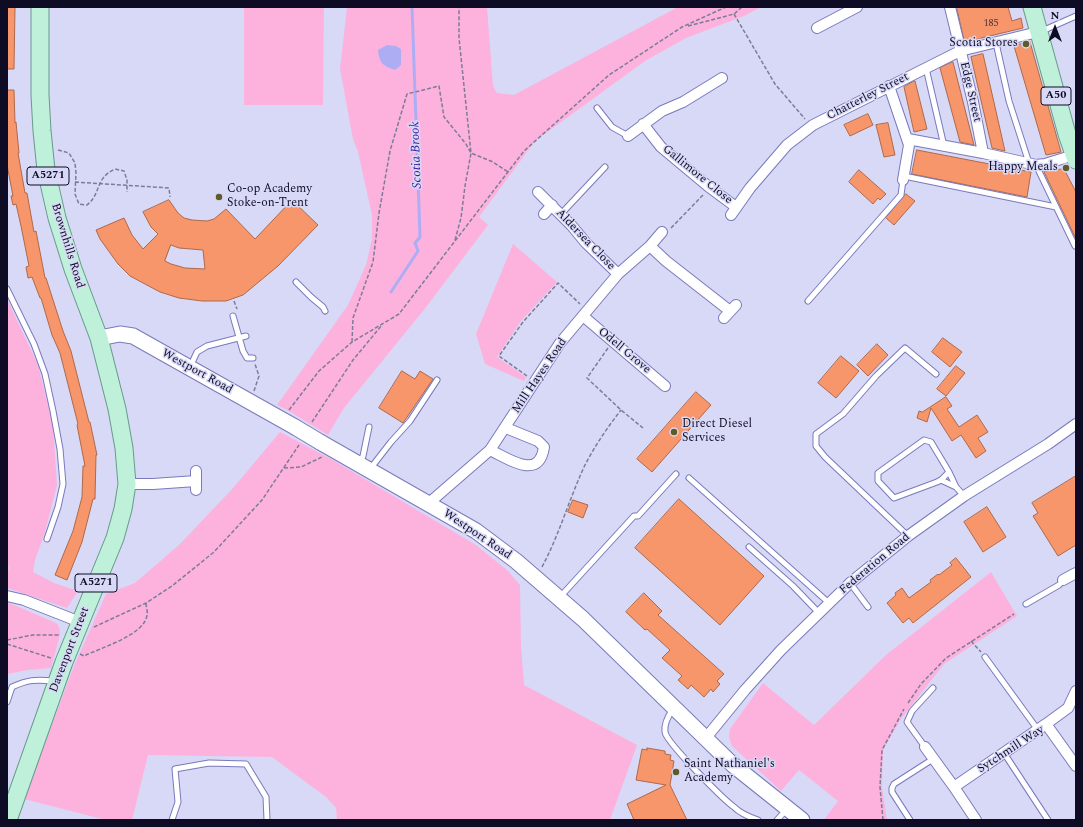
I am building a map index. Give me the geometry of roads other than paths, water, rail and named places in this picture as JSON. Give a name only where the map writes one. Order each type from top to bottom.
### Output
[{"type":"main road","name":"Brownhills Road","points":[[40,7],[40,95],[46,170],[57,218],[73,269],[99,338]]},
{"type":"main road","name":"A50","points":[[1032,7],[1075,157]]},
{"type":"main road","name":"Davenport Street","points":[[8,820],[67,656],[85,625],[115,538],[127,484],[124,448],[99,338]]},
{"type":"street","points":[[817,28],[857,7]]},
{"type":"street","name":"Edge Street","points":[[950,7],[973,102],[983,153]]},
{"type":"street","name":"Chatterley Street","points":[[733,211],[786,145],[813,125],[960,51],[1038,32]]},
{"type":"street","points":[[628,136],[662,111],[683,102],[722,78]]},
{"type":"street","points":[[890,86],[909,145],[903,178]]},
{"type":"street","name":"Gallimore Close","points":[[643,124],[661,147],[709,187],[733,211]]},
{"type":"street","points":[[908,139],[1033,164],[1045,164],[1075,157]]},
{"type":"street","name":"Aldersea Close","points":[[538,192],[561,214],[586,243],[618,274]]},
{"type":"street","name":"Aldersea Close","points":[[544,214],[552,205]]},
{"type":"street","name":"Mill Hayes Road","points":[[429,503],[490,450],[506,428],[560,343],[618,274],[650,246],[662,232]]},
{"type":"street","points":[[650,246],[666,261],[730,311]]},
{"type":"street","name":"Odell Grove","points":[[585,313],[612,342],[665,386]]},
{"type":"street","name":"Westport Road","points":[[99,338],[120,334],[133,336],[429,503],[476,532],[516,561],[583,619],[733,765],[802,820]]},
{"type":"street","name":"Federation Road","points":[[705,739],[745,690],[781,650],[850,583],[908,536],[964,496],[1048,444],[1076,424]]},
{"type":"street","points":[[490,450],[525,465],[533,465],[540,461],[543,456],[544,447],[538,441],[506,428]]},
{"type":"street","points":[[127,484],[196,486],[196,471]]},
{"type":"street","points":[[1063,580],[1076,573]]},
{"type":"street","points":[[7,596],[24,600],[85,625]]},
{"type":"street","points":[[1042,727],[1068,708],[1076,691]]},
{"type":"street","name":"Sytchmill Way","points":[[954,787],[1042,727],[1076,766]]},
{"type":"street","points":[[925,747],[976,820]]},
{"type":"lane","points":[[1038,32],[1076,16]]},
{"type":"lane","points":[[996,43],[1009,101],[1033,164],[1075,246]]},
{"type":"lane","points":[[926,68],[944,146]]},
{"type":"lane","points":[[597,108],[612,126],[628,136]]},
{"type":"lane","points":[[561,214],[605,167]]},
{"type":"lane","points":[[808,301],[901,195],[903,178],[1056,207]]},
{"type":"lane","points":[[296,282],[323,307],[325,311]]},
{"type":"lane","points":[[7,289],[34,344],[45,374],[60,449],[63,484],[58,507],[47,539]]},
{"type":"lane","points":[[233,316],[238,338],[243,351],[247,358],[253,358]]},
{"type":"lane","points":[[190,368],[197,352],[207,346],[246,336]]},
{"type":"lane","points":[[908,536],[825,458],[816,446],[816,434],[842,414],[876,376],[905,348],[936,374]]},
{"type":"lane","points":[[365,467],[410,421],[437,380]]},
{"type":"lane","points":[[365,467],[364,456],[369,427]]},
{"type":"lane","points":[[949,472],[937,482],[894,498],[878,481],[878,473],[924,440],[931,442],[949,472],[956,487],[964,496]]},
{"type":"lane","points":[[559,598],[634,516],[638,516],[676,474]]},
{"type":"lane","points":[[689,478],[829,603]]},
{"type":"lane","points":[[941,480],[956,487]]},
{"type":"lane","points":[[749,547],[793,586],[819,613]]},
{"type":"lane","points":[[1026,604],[1063,580]]},
{"type":"lane","points":[[850,583],[868,607]]},
{"type":"lane","points":[[985,657],[1042,727]]},
{"type":"lane","points":[[7,702],[12,687],[22,682],[34,680],[57,682]]},
{"type":"lane","points":[[925,747],[907,722],[912,711],[933,688]]},
{"type":"lane","points":[[674,709],[666,723],[665,732],[667,738],[678,752],[732,807],[744,815],[758,820]]},
{"type":"lane","points":[[1004,753],[1048,820]]},
{"type":"lane","points":[[910,820],[892,792],[892,788],[894,784],[933,759]]},
{"type":"lane","points":[[172,820],[178,802],[176,769],[209,763],[246,764],[266,797],[267,820]]},
{"type":"lane","points":[[777,820],[788,808]]},
{"type":"water","points":[[387,45],[396,46],[401,49],[401,65],[395,70],[387,67],[379,58],[378,50]]},
{"type":"waterway","name":"Scotia Brook","points":[[391,292],[418,251],[415,243],[420,237],[412,7]]},
{"type":"place","name":"Scotia Stores","points":[[1026,44]]},
{"type":"place","name":"Happy Meals","points":[[1066,168]]},
{"type":"place","name":"Co-op Academy Stoke-on-Trent","points":[[219,197]]},
{"type":"place","name":"Direct Diesel Services","points":[[674,432]]},
{"type":"place","name":"Saint Nathaniel's Academy","points":[[676,772]]}]
